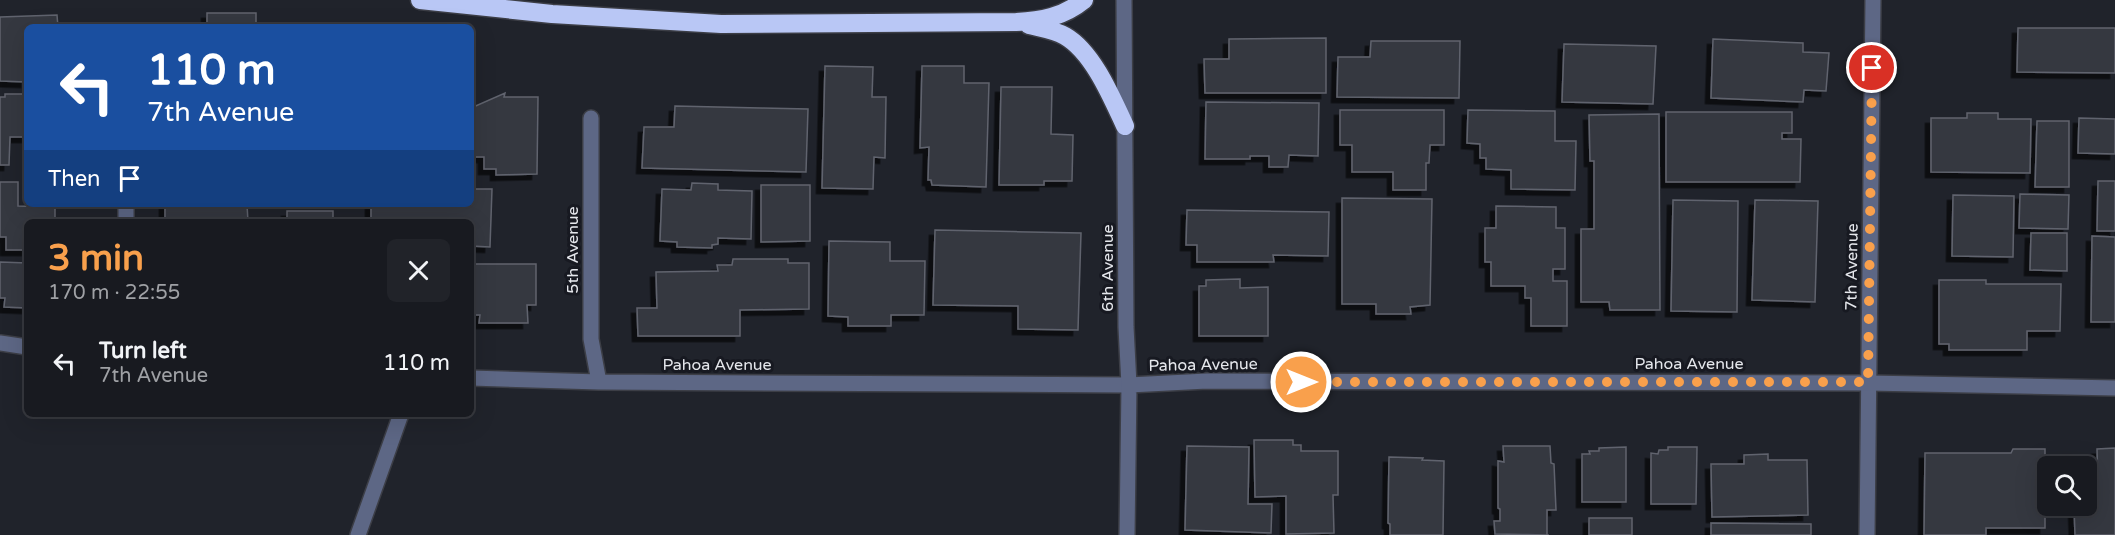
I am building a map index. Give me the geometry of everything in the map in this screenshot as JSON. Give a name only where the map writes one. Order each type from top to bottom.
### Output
[{"type":"highway","points":[[420,0],[563,15],[721,24],[1016,22],[1048,19],[1084,0]]},
{"type":"highway","points":[[1016,22],[1055,32],[1075,44],[1086,55],[1104,84],[1125,126]]},
{"type":"street","name":"6th Avenue","points":[[1124,0],[1126,327],[1129,385],[1128,535]]},
{"type":"street","name":"7th Avenue","points":[[1867,535],[1873,0]]},
{"type":"street","name":"5th Avenue","points":[[591,118],[591,339],[599,382]]},
{"type":"street","points":[[0,343],[24,347]]},
{"type":"street","name":"Pahoa Avenue","points":[[474,378],[599,382],[1129,385],[1207,381],[1868,382],[2115,388]]},
{"type":"street","points":[[358,535],[400,417]]},
{"type":"building","points":[[207,13],[256,13],[256,24],[207,24]]},
{"type":"building","points":[[57,15],[58,24],[24,24],[24,82],[0,81],[0,17]]},
{"type":"building","points":[[2018,28],[2115,28],[2115,73],[2017,72]]},
{"type":"building","points":[[1326,38],[1326,93],[1205,93],[1204,59],[1229,59],[1229,39]]},
{"type":"building","points":[[1713,39],[1803,43],[1803,52],[1829,53],[1826,91],[1804,90],[1803,102],[1711,98]]},
{"type":"building","points":[[1371,41],[1460,41],[1459,98],[1337,97],[1338,57],[1370,57]]},
{"type":"building","points":[[1564,44],[1656,46],[1653,104],[1562,102]]},
{"type":"building","points":[[825,66],[873,67],[872,97],[886,97],[885,158],[874,157],[873,189],[822,188]]},
{"type":"building","points":[[922,66],[964,66],[964,83],[989,83],[986,187],[932,185],[931,180],[928,180],[929,147],[920,148]]},
{"type":"building","points":[[1001,87],[1052,87],[1051,134],[1073,135],[1072,181],[1044,181],[1044,185],[999,185]]},
{"type":"building","points":[[505,93],[504,97],[538,97],[537,174],[496,175],[496,169],[484,169],[484,157],[474,157],[474,107]]},
{"type":"building","points":[[5,94],[24,94],[24,137],[10,137],[9,165],[0,165],[0,97],[5,97]]},
{"type":"building","points":[[1206,102],[1319,103],[1318,156],[1289,155],[1288,167],[1269,167],[1269,156],[1250,156],[1250,159],[1205,159]]},
{"type":"building","points":[[675,106],[808,109],[806,172],[642,168],[644,127],[674,127]]},
{"type":"building","points":[[1340,110],[1444,110],[1444,145],[1430,145],[1429,163],[1426,163],[1426,190],[1393,190],[1393,172],[1352,172],[1352,145],[1340,145]]},
{"type":"building","points":[[1468,110],[1555,111],[1555,141],[1576,141],[1575,190],[1511,189],[1511,170],[1486,169],[1486,158],[1480,158],[1480,144],[1467,143]]},
{"type":"building","points":[[1666,112],[1792,112],[1792,133],[1782,133],[1782,139],[1801,139],[1800,182],[1666,182]]},
{"type":"building","points":[[1967,113],[1998,113],[1998,119],[2031,119],[2030,173],[1931,172],[1931,118],[1967,118]]},
{"type":"building","points":[[1659,114],[1660,310],[1610,310],[1609,302],[1581,302],[1581,229],[1594,229],[1594,161],[1590,161],[1589,115]]},
{"type":"building","points":[[2079,118],[2115,119],[2115,154],[2078,153]]},
{"type":"building","points":[[2037,121],[2069,121],[2069,187],[2035,187]]},
{"type":"building","points":[[2098,181],[2115,181],[2115,231],[2097,231]]},
{"type":"building","points":[[0,182],[18,182],[18,206],[55,207],[55,219],[24,219],[24,250],[6,250],[6,237],[0,237]]},
{"type":"building","points":[[692,183],[718,184],[718,190],[752,191],[751,239],[718,238],[718,244],[712,245],[712,248],[677,247],[677,242],[660,241],[662,189],[691,190]]},
{"type":"building","points":[[761,185],[810,185],[810,241],[761,242]]},
{"type":"building","points":[[474,189],[492,189],[490,247],[474,246],[474,219],[371,219],[371,207],[474,207]]},
{"type":"building","points":[[2020,194],[2069,195],[2068,229],[2019,228]]},
{"type":"building","points":[[1953,195],[2014,196],[2013,257],[1952,256]]},
{"type":"building","points":[[1342,198],[1432,199],[1430,305],[1410,307],[1411,314],[1376,314],[1376,304],[1342,304]]},
{"type":"building","points":[[1673,200],[1738,201],[1737,312],[1671,311]]},
{"type":"building","points":[[1755,200],[1818,201],[1815,302],[1752,300]]},
{"type":"building","points":[[1496,206],[1556,207],[1556,228],[1565,228],[1565,269],[1553,269],[1553,281],[1567,281],[1567,326],[1531,326],[1531,298],[1525,298],[1525,286],[1491,286],[1491,262],[1485,262],[1485,228],[1496,228]]},
{"type":"building","points":[[165,207],[247,207],[248,219],[165,219]]},
{"type":"building","points":[[1187,210],[1329,212],[1328,256],[1273,255],[1274,262],[1197,262],[1197,245],[1186,245]]},
{"type":"building","points":[[287,211],[333,211],[333,219],[287,219]]},
{"type":"building","points":[[935,230],[1081,233],[1078,330],[1018,329],[1018,306],[933,305]]},
{"type":"building","points":[[2031,233],[2067,233],[2067,271],[2030,270]]},
{"type":"building","points":[[2092,236],[2115,237],[2115,322],[2091,322]]},
{"type":"building","points":[[829,241],[890,242],[890,261],[925,261],[924,315],[891,315],[891,326],[848,326],[848,317],[828,316]]},
{"type":"building","points":[[733,259],[788,259],[788,263],[809,263],[809,309],[740,310],[740,336],[638,336],[637,308],[657,308],[656,272],[718,271],[717,265],[732,265]]},
{"type":"building","points":[[0,262],[24,263],[24,308],[4,307],[5,298],[0,298]]},
{"type":"building","points":[[474,264],[536,264],[536,305],[527,305],[528,323],[479,323],[480,315],[474,315]]},
{"type":"building","points":[[1240,279],[1240,288],[1268,287],[1268,336],[1199,336],[1199,286],[1206,286],[1206,280]]},
{"type":"building","points":[[1939,280],[1986,280],[1986,284],[2061,284],[2060,331],[2027,331],[2027,350],[1949,350],[1949,344],[1939,344]]},
{"type":"building","points":[[1254,440],[1293,440],[1293,445],[1301,445],[1301,451],[1338,451],[1338,495],[1333,495],[1334,533],[1286,534],[1286,496],[1255,497]]},
{"type":"building","points":[[1187,446],[1249,447],[1248,504],[1272,504],[1271,533],[1185,530]]},
{"type":"building","points":[[1503,446],[1550,446],[1551,463],[1554,464],[1556,510],[1547,510],[1547,535],[1495,534],[1494,521],[1500,521],[1498,461],[1504,462]]},
{"type":"building","points":[[1626,447],[1626,502],[1582,502],[1582,454],[1599,451],[1599,448]]},
{"type":"building","points":[[1668,447],[1697,447],[1696,504],[1651,504],[1651,453],[1658,454],[1659,450],[1668,450]]},
{"type":"building","points":[[2115,448],[2115,535],[2075,535],[2074,516],[2097,516],[2097,449]]},
{"type":"building","points":[[2013,449],[2045,449],[2045,456],[2037,456],[2037,516],[2045,516],[2045,528],[1986,528],[1986,535],[1924,535],[1925,453],[2011,453]]},
{"type":"building","points":[[1768,454],[1768,460],[1807,460],[1808,515],[1712,517],[1711,464],[1744,464],[1744,455]]},
{"type":"building","points":[[1389,457],[1444,461],[1443,535],[1390,535],[1390,524],[1388,523]]},
{"type":"building","points":[[1589,518],[1632,518],[1632,535],[1589,535]]},
{"type":"building","points":[[1711,523],[1811,524],[1811,535],[1711,535]]},
{"type":"route","points":[[1301,382],[1868,382],[1872,68]]}]
